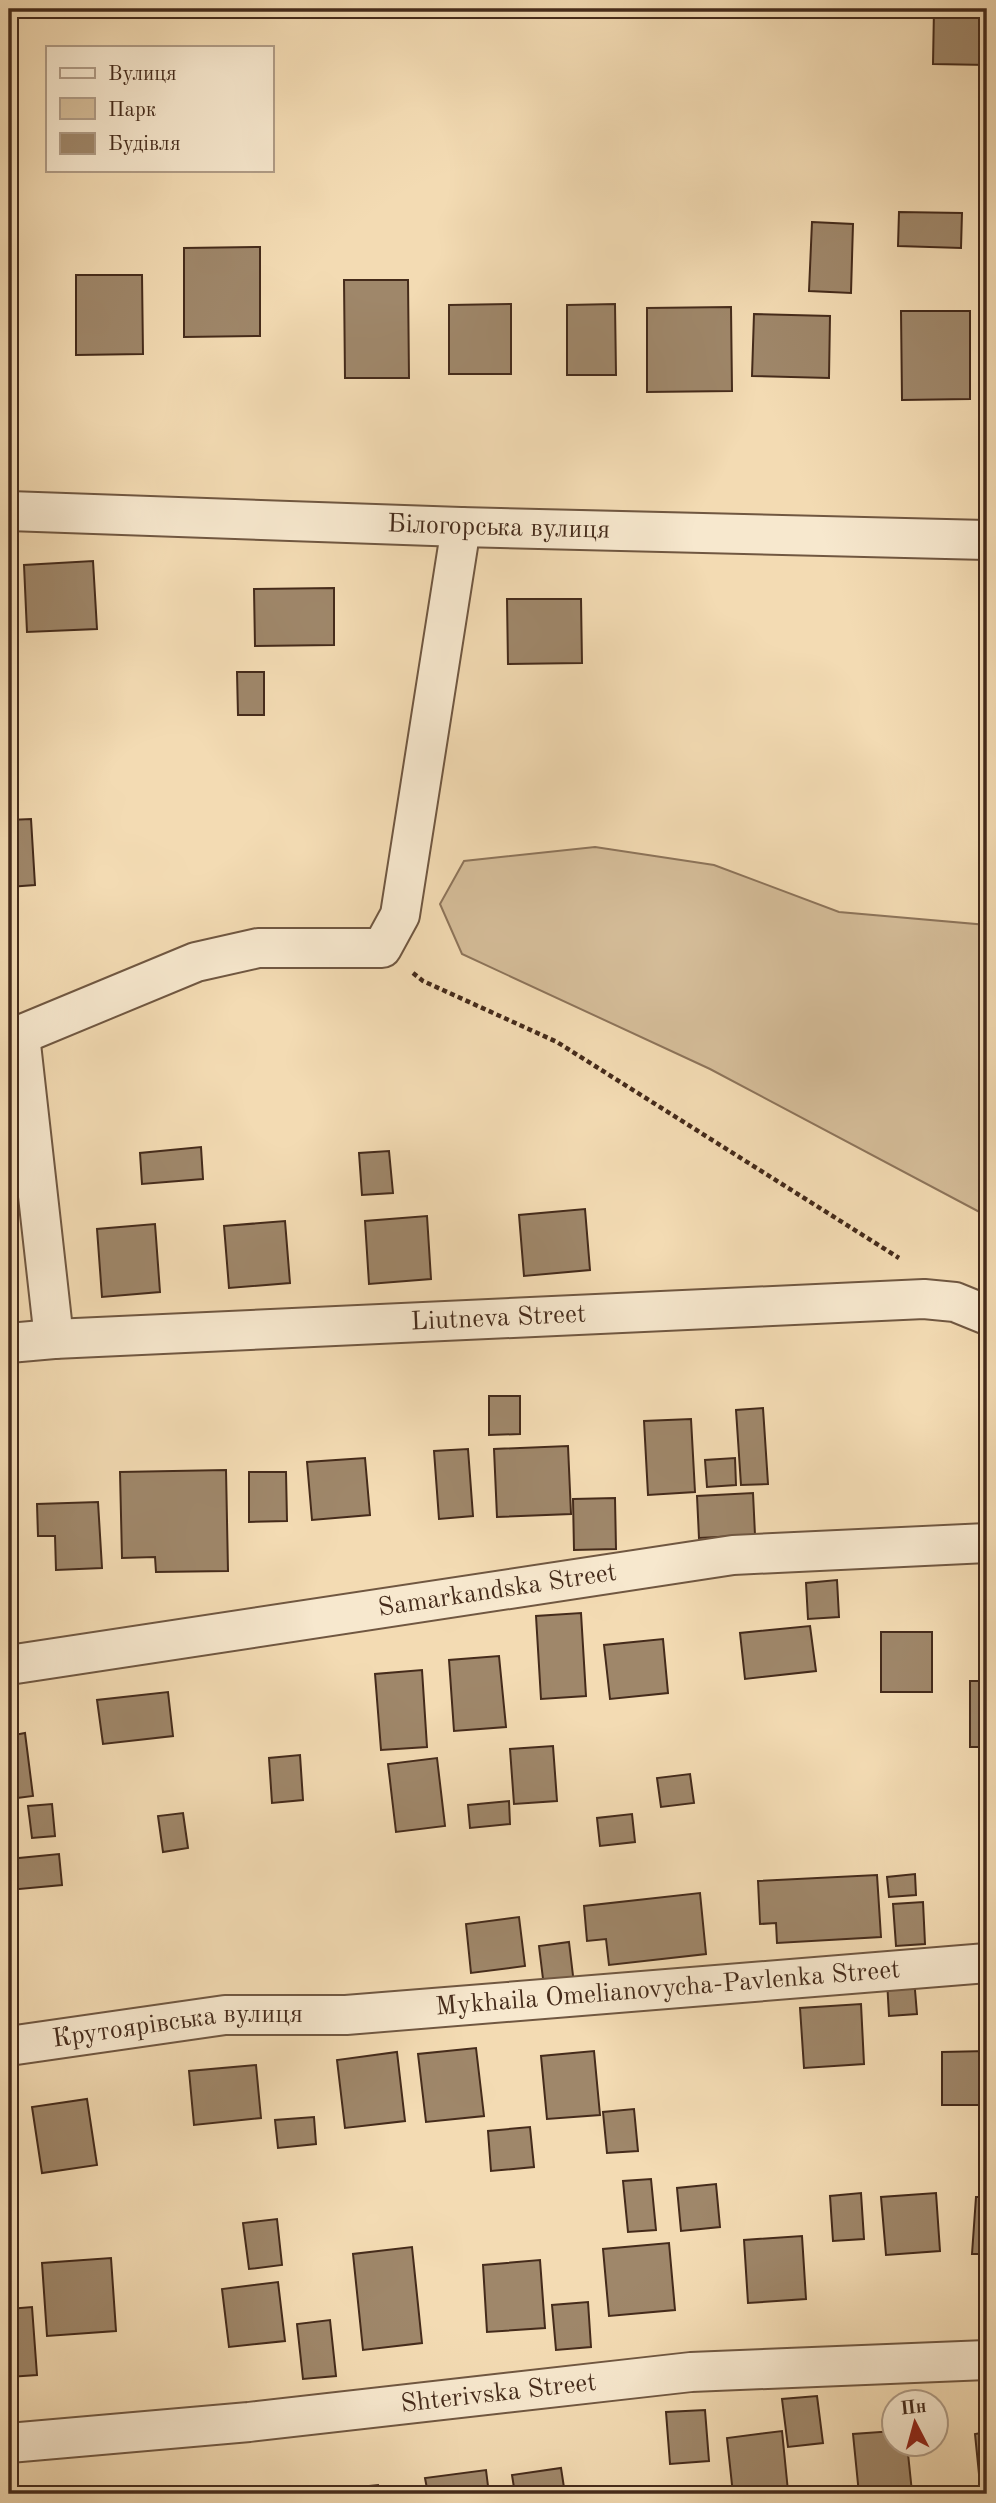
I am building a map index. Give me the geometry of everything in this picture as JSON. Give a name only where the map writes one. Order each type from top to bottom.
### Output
[{"type":"street","name":"Білогорська вулиця","points":[[9,511],[461,527],[987,540]]},
{"type":"street","points":[[54,1339],[15,1035],[196,962],[258,948],[382,948],[400,915],[403,902],[461,527]]},
{"type":"street","name":"Liutneva Street","points":[[9,1343],[924,1299],[955,1302],[987,1315]]},
{"type":"street","name":"Samarkandska Street","points":[[9,1665],[733,1555],[987,1544]]},
{"type":"street","name":"Mykhaila Omelianovycha-Pavlenka Street","points":[[346,2015],[987,1962]]},
{"type":"street","name":"Крутоярівська вулиця","points":[[9,2046],[225,2015],[346,2015]]},
{"type":"street","name":"Shterivska Street","points":[[9,2443],[249,2421],[691,2372],[987,2360]]},
{"type":"path","points":[[382,948],[423,981],[557,1042],[905,1263]]},
{"type":"green space","points":[[595,847],[714,865],[839,912],[987,925],[987,1216],[710,1069],[462,954],[440,904],[464,861]]},
{"type":"building","points":[[107,9],[154,9],[154,17],[106,16]]},
{"type":"building","points":[[934,9],[987,9],[987,65],[933,64]]},
{"type":"building","points":[[899,212],[962,213],[961,248],[898,246]]},
{"type":"building","points":[[812,222],[853,224],[851,293],[809,291]]},
{"type":"building","points":[[260,247],[260,336],[184,337],[184,248]]},
{"type":"building","points":[[76,275],[142,275],[143,354],[76,355]]},
{"type":"building","points":[[344,280],[408,280],[409,378],[345,378]]},
{"type":"building","points":[[11,288],[12,352],[9,352]]},
{"type":"building","points":[[511,304],[511,374],[449,374],[449,305]]},
{"type":"building","points":[[615,304],[616,375],[567,375],[567,305]]},
{"type":"building","points":[[731,307],[732,391],[647,392],[647,308]]},
{"type":"building","points":[[901,311],[970,311],[970,399],[902,400]]},
{"type":"building","points":[[754,314],[830,316],[829,378],[752,376]]},
{"type":"building","points":[[93,561],[97,629],[27,632],[24,565]]},
{"type":"building","points":[[334,588],[334,645],[255,646],[254,589]]},
{"type":"building","points":[[507,599],[581,599],[582,663],[508,664]]},
{"type":"building","points":[[237,672],[264,672],[264,715],[238,715]]},
{"type":"building","points":[[16,769],[18,804],[9,805],[9,770]]},
{"type":"building","points":[[31,819],[35,885],[9,887],[9,820]]},
{"type":"building","points":[[201,1147],[203,1179],[142,1184],[140,1153]]},
{"type":"building","points":[[389,1151],[393,1193],[362,1195],[359,1153]]},
{"type":"building","points":[[585,1209],[590,1270],[524,1276],[519,1215]]},
{"type":"building","points":[[427,1216],[431,1279],[369,1284],[365,1221]]},
{"type":"building","points":[[285,1221],[290,1283],[229,1288],[224,1226]]},
{"type":"building","points":[[155,1224],[160,1292],[102,1297],[97,1229]]},
{"type":"building","points":[[489,1396],[520,1396],[520,1434],[489,1435]]},
{"type":"building","points":[[763,1408],[768,1484],[741,1485],[736,1410]]},
{"type":"building","points":[[691,1419],[695,1492],[648,1495],[644,1421]]},
{"type":"building","points":[[568,1446],[571,1514],[497,1517],[494,1449]]},
{"type":"building","points":[[468,1449],[473,1516],[439,1519],[434,1451]]},
{"type":"building","points":[[365,1458],[370,1515],[312,1520],[307,1462]]},
{"type":"building","points":[[735,1458],[736,1485],[707,1487],[705,1460]]},
{"type":"building","points":[[226,1470],[228,1571],[156,1572],[155,1557],[122,1558],[120,1472]]},
{"type":"building","points":[[249,1472],[286,1472],[287,1521],[249,1522]]},
{"type":"building","points":[[753,1493],[755,1535],[699,1538],[697,1496]]},
{"type":"building","points":[[615,1498],[616,1549],[574,1550],[573,1499]]},
{"type":"building","points":[[9,1502],[16,1502],[17,1538],[9,1538]]},
{"type":"building","points":[[98,1502],[102,1568],[56,1570],[55,1536],[38,1536],[37,1504]]},
{"type":"building","points":[[837,1580],[839,1617],[808,1619],[806,1583]]},
{"type":"building","points":[[581,1613],[586,1696],[541,1699],[536,1616]]},
{"type":"building","points":[[810,1626],[816,1671],[745,1679],[740,1633]]},
{"type":"building","points":[[881,1632],[932,1632],[932,1692],[881,1692]]},
{"type":"building","points":[[663,1639],[668,1693],[610,1699],[604,1645]]},
{"type":"building","points":[[499,1656],[506,1727],[454,1731],[449,1660]]},
{"type":"building","points":[[422,1670],[427,1747],[381,1750],[375,1674]]},
{"type":"building","points":[[970,1681],[987,1681],[987,1747],[970,1747]]},
{"type":"building","points":[[168,1692],[173,1736],[103,1744],[97,1700]]},
{"type":"building","points":[[25,1733],[33,1796],[9,1799],[9,1736]]},
{"type":"building","points":[[553,1746],[557,1801],[514,1804],[510,1749]]},
{"type":"building","points":[[300,1755],[303,1800],[272,1803],[269,1758]]},
{"type":"building","points":[[437,1758],[445,1826],[396,1832],[388,1764]]},
{"type":"building","points":[[690,1774],[694,1803],[661,1807],[657,1778]]},
{"type":"building","points":[[509,1801],[510,1824],[470,1828],[468,1805]]},
{"type":"building","points":[[52,1804],[55,1836],[32,1838],[28,1806]]},
{"type":"building","points":[[183,1813],[188,1848],[163,1852],[158,1816]]},
{"type":"building","points":[[632,1814],[635,1842],[600,1846],[597,1818]]},
{"type":"building","points":[[59,1854],[62,1885],[9,1890],[9,1859]]},
{"type":"building","points":[[915,1874],[916,1895],[889,1897],[887,1877]]},
{"type":"building","points":[[877,1875],[881,1937],[777,1943],[776,1923],[760,1924],[758,1881]]},
{"type":"building","points":[[700,1893],[706,1954],[609,1965],[606,1939],[587,1941],[584,1906]]},
{"type":"building","points":[[923,1902],[925,1944],[896,1946],[893,1904]]},
{"type":"building","points":[[519,1917],[525,1966],[471,1973],[466,1924]]},
{"type":"building","points":[[569,1942],[574,1984],[544,1987],[539,1946]]},
{"type":"building","points":[[914,1978],[917,2014],[889,2016],[887,1980]]},
{"type":"building","points":[[861,2004],[864,2064],[804,2068],[800,2008]]},
{"type":"building","points":[[476,2048],[484,2116],[426,2122],[418,2054]]},
{"type":"building","points":[[594,2051],[600,2115],[547,2119],[541,2056]]},
{"type":"building","points":[[987,2051],[987,2105],[942,2105],[942,2052]]},
{"type":"building","points":[[397,2052],[405,2121],[345,2128],[337,2060]]},
{"type":"building","points":[[256,2065],[261,2118],[194,2125],[189,2071]]},
{"type":"building","points":[[87,2099],[97,2165],[42,2173],[32,2107]]},
{"type":"building","points":[[634,2109],[638,2151],[607,2153],[603,2112]]},
{"type":"building","points":[[314,2117],[316,2144],[278,2148],[275,2120]]},
{"type":"building","points":[[530,2127],[534,2167],[491,2171],[488,2131]]},
{"type":"building","points":[[651,2179],[656,2230],[628,2232],[623,2181]]},
{"type":"building","points":[[716,2184],[720,2227],[681,2231],[677,2188]]},
{"type":"building","points":[[861,2193],[864,2239],[833,2241],[830,2196]]},
{"type":"building","points":[[936,2193],[940,2251],[886,2255],[881,2197]]},
{"type":"building","points":[[976,2197],[987,2197],[987,2254],[972,2254]]},
{"type":"building","points":[[277,2219],[282,2265],[249,2269],[243,2223]]},
{"type":"building","points":[[802,2236],[806,2299],[748,2303],[744,2240]]},
{"type":"building","points":[[669,2243],[675,2310],[609,2316],[603,2249]]},
{"type":"building","points":[[412,2247],[422,2343],[363,2350],[353,2254]]},
{"type":"building","points":[[111,2258],[116,2331],[47,2336],[42,2263]]},
{"type":"building","points":[[540,2260],[545,2328],[487,2332],[483,2265]]},
{"type":"building","points":[[278,2282],[285,2341],[229,2347],[222,2289]]},
{"type":"building","points":[[588,2302],[591,2347],[556,2350],[552,2305]]},
{"type":"building","points":[[32,2307],[37,2375],[9,2377],[9,2309]]},
{"type":"building","points":[[330,2320],[336,2376],[303,2379],[297,2324]]},
{"type":"building","points":[[817,2396],[823,2443],[788,2447],[782,2399]]},
{"type":"building","points":[[705,2410],[709,2461],[670,2464],[666,2412]]},
{"type":"building","points":[[782,2431],[788,2491],[733,2494],[727,2438]]},
{"type":"building","points":[[880,2432],[880,2458],[908,2458],[912,2492],[859,2494],[853,2434]]},
{"type":"building","points":[[987,2432],[987,2494],[981,2494],[975,2434]]},
{"type":"building","points":[[561,2468],[565,2494],[515,2494],[512,2475]]},
{"type":"building","points":[[486,2470],[489,2494],[428,2494],[425,2478]]},
{"type":"building","points":[[378,2485],[379,2494],[340,2494],[340,2489]]}]
